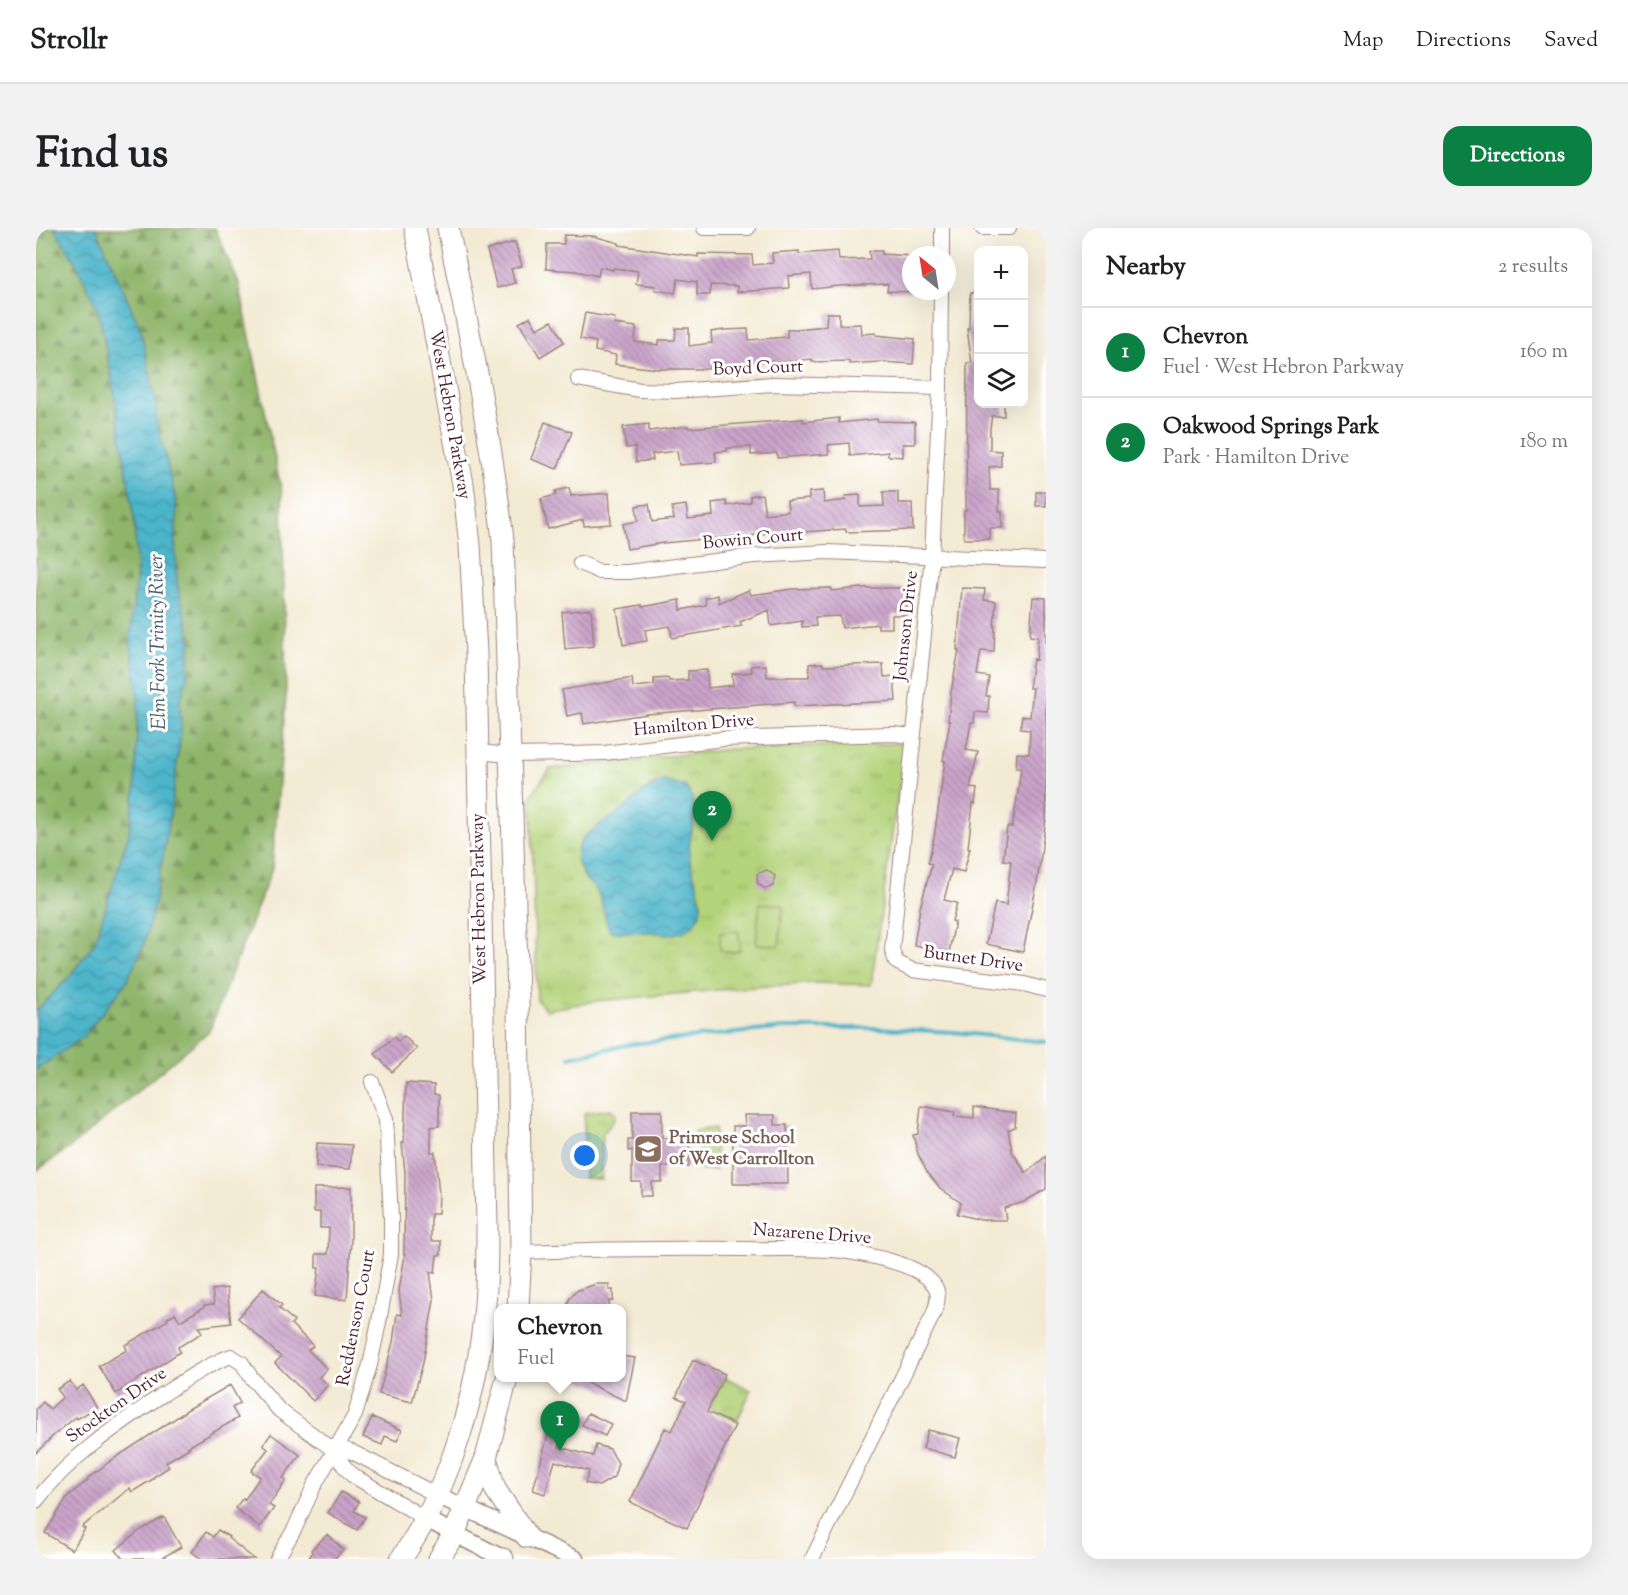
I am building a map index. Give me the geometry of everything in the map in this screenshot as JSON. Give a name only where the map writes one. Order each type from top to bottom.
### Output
[{"type":"main road","name":"West Hebron Parkway","points":[[448,228],[497,486],[502,529],[518,996],[521,1252],[518,1304]]},
{"type":"main road","name":"West Hebron Parkway","points":[[401,1559],[426,1519],[462,1429],[481,1344],[485,1305],[487,1227],[476,653],[469,535],[463,484],[419,229]]},
{"type":"main road","points":[[439,1559],[465,1509],[486,1458],[506,1382]]},
{"type":"main road","points":[[486,1458],[495,1489],[527,1537]]},
{"type":"street","points":[[704,228],[748,228]]},
{"type":"street","points":[[942,228],[942,246]]},
{"type":"street","points":[[982,228],[1009,228]]},
{"type":"street","name":"Johnson Drive","points":[[896,962],[892,950],[932,556],[940,388],[941,300]]},
{"type":"street","name":"Boyd Court","points":[[578,379],[640,390],[675,391],[773,384],[940,388]]},
{"type":"street","name":"Bowin Court","points":[[580,562],[600,572],[619,572],[754,556],[827,552],[1046,561]]},
{"type":"street","name":"Hamilton Drive","points":[[477,752],[510,755],[604,753],[723,739],[893,734],[914,736]]},
{"type":"street","name":"Burnet Drive","points":[[896,962],[912,970],[1024,984],[1046,990]]},
{"type":"street","name":"Reddenson Court","points":[[277,1559],[296,1528],[314,1486],[355,1415],[370,1365],[390,1254],[387,1119],[372,1082]]},
{"type":"street","name":"Nazarene Drive","points":[[521,1252],[637,1248],[847,1252],[885,1259],[915,1271],[931,1282],[936,1289],[937,1297],[933,1315],[812,1559]]},
{"type":"street","name":"Stockton Drive","points":[[36,1501],[72,1460],[122,1421],[209,1364],[231,1356],[242,1363],[279,1410],[335,1451]]},
{"type":"street","points":[[502,1559],[426,1519],[352,1475],[335,1451],[343,1449],[352,1452],[465,1509],[575,1559]]},
{"type":"green space","points":[[36,228],[215,228],[239,284],[282,493],[286,696],[272,869],[209,1031],[71,1147],[36,1171]]},
{"type":"green space","points":[[905,743],[871,985],[816,983],[742,988],[596,1001],[546,1010],[537,1000],[531,795],[550,769],[732,749]]},
{"type":"green space","points":[[760,903],[783,905],[779,946],[756,944]]},
{"type":"green space","points":[[737,931],[740,950],[724,952],[720,950],[720,933]]},
{"type":"green space","points":[[611,1109],[615,1114],[614,1120],[603,1134],[601,1179],[584,1178],[584,1113]]},
{"type":"green space","points":[[715,1128],[716,1170],[699,1170],[700,1149],[696,1131]]},
{"type":"green space","points":[[724,1377],[751,1390],[737,1421],[709,1408]]},
{"type":"water","name":"Elm Fork Trinity River","points":[[54,228],[96,228],[141,330],[156,403],[156,419],[175,496],[177,584],[191,638],[187,678],[180,701],[181,731],[171,810],[155,901],[144,944],[126,983],[83,1037],[36,1070],[36,1011],[70,976],[95,942],[129,833],[135,791],[138,697],[130,638],[137,571],[134,518],[111,374],[98,309],[76,263]]},
{"type":"water","points":[[663,781],[686,787],[694,805],[695,813],[689,853],[700,896],[700,914],[694,924],[680,933],[610,931],[598,893],[578,865],[579,845],[593,829],[622,810],[645,790]]},
{"type":"building","points":[[564,235],[593,236],[619,243],[619,245],[698,257],[698,254],[752,255],[753,265],[773,263],[772,253],[799,251],[799,254],[838,251],[839,260],[870,259],[869,251],[882,251],[882,254],[902,255],[902,292],[887,291],[888,284],[812,289],[811,274],[788,276],[789,288],[737,292],[737,286],[710,285],[710,295],[697,295],[697,282],[678,279],[675,293],[655,290],[656,286],[636,284],[638,271],[600,267],[598,276],[576,271],[546,269],[547,244],[564,244]]},
{"type":"building","points":[[515,242],[522,266],[511,269],[515,283],[497,288],[487,250]]},
{"type":"building","points":[[970,293],[974,293],[974,408],[1004,408],[1004,416],[992,416],[990,428],[990,450],[1001,451],[1001,466],[989,467],[990,490],[999,490],[1002,528],[990,528],[990,539],[964,539],[967,363],[972,363],[967,328],[969,328]]},
{"type":"building","points":[[585,313],[615,318],[614,324],[636,327],[635,342],[659,345],[659,340],[675,340],[676,328],[689,328],[689,346],[712,343],[711,332],[724,330],[748,329],[749,340],[787,337],[787,330],[826,326],[827,313],[839,313],[839,325],[861,324],[862,334],[876,333],[876,335],[915,339],[913,364],[880,362],[849,364],[849,361],[812,362],[812,359],[729,364],[706,369],[658,369],[615,364],[616,355],[595,351],[596,342],[580,339]]},
{"type":"building","points":[[530,317],[537,329],[552,321],[564,342],[540,357],[519,323]]},
{"type":"building","points":[[839,418],[839,423],[877,419],[877,421],[915,422],[915,444],[903,444],[903,457],[888,456],[888,452],[850,456],[849,443],[828,445],[829,454],[777,458],[777,453],[751,455],[751,447],[727,448],[727,451],[715,452],[716,462],[679,465],[677,451],[652,454],[653,460],[636,462],[635,447],[626,448],[623,427],[649,424],[649,431],[688,426],[688,428],[803,419],[803,422]]},
{"type":"building","points":[[545,422],[572,432],[557,469],[531,459]]},
{"type":"building","points":[[569,488],[571,496],[609,493],[611,524],[584,526],[583,520],[548,529],[541,499],[556,495],[555,491]]},
{"type":"building","points":[[823,491],[824,503],[846,500],[845,496],[860,495],[860,507],[884,506],[883,492],[898,492],[898,503],[912,503],[913,530],[846,532],[846,529],[773,534],[773,532],[739,538],[739,536],[663,543],[627,549],[623,524],[638,521],[636,506],[649,504],[652,522],[674,519],[672,507],[686,505],[688,519],[713,516],[712,503],[726,501],[727,506],[750,502],[750,496],[762,494],[765,514],[788,511],[787,501],[809,499],[809,492]]},
{"type":"building","points":[[1036,492],[1046,492],[1046,506],[1036,506]]},
{"type":"building","points":[[831,588],[831,591],[861,588],[907,588],[907,615],[892,615],[892,628],[878,628],[878,624],[842,628],[840,616],[815,617],[816,626],[802,627],[802,621],[771,626],[769,610],[740,622],[742,626],[672,638],[670,626],[645,630],[647,641],[623,645],[617,609],[680,600],[681,610],[706,605],[705,598],[718,595],[719,603],[749,590],[751,595],[792,589]]},
{"type":"building","points":[[962,588],[985,589],[984,600],[996,601],[994,652],[981,651],[977,675],[989,677],[986,696],[989,696],[988,713],[975,712],[966,750],[978,752],[970,788],[977,789],[975,804],[973,803],[968,848],[970,848],[964,872],[952,869],[944,900],[957,903],[952,921],[955,922],[949,952],[914,945],[920,908],[932,864],[928,863],[934,838],[950,721],[948,721],[951,692],[959,650],[957,650]]},
{"type":"building","points":[[1033,597],[1046,598],[1046,819],[1037,883],[1023,952],[986,944],[995,903],[1006,905],[1011,861],[1003,860],[1007,827],[1012,827],[1021,768],[1016,768],[1017,753],[1029,754],[1030,730],[1020,729],[1022,716],[1030,717],[1033,688],[1029,688],[1033,659],[1036,660],[1038,637],[1030,636]]},
{"type":"building","points":[[591,609],[594,646],[565,649],[562,612]]},
{"type":"building","points":[[823,663],[823,666],[883,664],[884,677],[894,676],[896,701],[794,706],[794,702],[647,714],[584,724],[582,713],[567,716],[562,690],[632,678],[633,687],[654,685],[654,679],[688,680],[688,671],[707,670],[708,688],[733,685],[732,674],[752,672],[751,666],[766,665],[767,677],[809,677],[809,664]]},
{"type":"building","points":[[767,870],[775,876],[773,886],[766,889],[758,884],[757,874]]},
{"type":"building","points":[[404,1036],[417,1049],[392,1072],[375,1054],[394,1037],[398,1041]]},
{"type":"building","points":[[406,1083],[434,1085],[434,1094],[439,1095],[439,1126],[431,1127],[431,1152],[435,1152],[439,1195],[438,1214],[431,1214],[431,1241],[441,1241],[441,1255],[437,1255],[435,1273],[430,1272],[434,1300],[423,1363],[412,1402],[379,1394],[393,1342],[397,1314],[402,1315],[399,1291],[405,1254],[405,1173],[402,1143],[404,1143]]},
{"type":"building","points":[[921,1106],[955,1112],[954,1116],[974,1118],[974,1107],[1016,1113],[1015,1127],[1008,1130],[1012,1151],[1026,1173],[1046,1156],[1046,1189],[1024,1202],[1004,1208],[1006,1220],[981,1220],[957,1214],[961,1203],[940,1188],[927,1172],[918,1154],[913,1135],[918,1134]]},
{"type":"building","points":[[632,1111],[662,1111],[662,1138],[689,1138],[689,1167],[662,1167],[662,1182],[652,1182],[652,1196],[641,1196],[641,1182],[632,1182],[632,1150],[628,1151],[628,1140],[632,1140]]},
{"type":"building","points":[[744,1115],[775,1115],[775,1125],[787,1125],[788,1184],[733,1184],[733,1126],[745,1126]]},
{"type":"building","points":[[317,1143],[352,1145],[350,1169],[316,1167]]},
{"type":"building","points":[[351,1187],[351,1241],[347,1300],[315,1296],[319,1268],[316,1268],[316,1254],[328,1254],[329,1228],[320,1228],[320,1212],[314,1212],[314,1188]]},
{"type":"building","points":[[596,1284],[609,1284],[609,1290],[613,1290],[613,1301],[609,1301],[609,1304],[568,1304],[576,1291]]},
{"type":"building","points":[[227,1288],[231,1323],[199,1327],[202,1333],[178,1347],[180,1352],[116,1394],[99,1366],[127,1350],[125,1345],[168,1320],[167,1318],[175,1313],[180,1321],[204,1305],[214,1304],[212,1290]]},
{"type":"building","points":[[263,1289],[282,1305],[279,1308],[294,1321],[291,1324],[313,1346],[308,1350],[327,1369],[319,1377],[328,1385],[313,1401],[275,1363],[281,1357],[238,1318]]},
{"type":"building","points":[[626,1357],[635,1358],[626,1401],[586,1382],[626,1382]]},
{"type":"building","points":[[693,1360],[725,1374],[707,1412],[735,1425],[687,1528],[630,1502],[665,1428],[672,1431],[686,1401],[676,1397]]},
{"type":"building","points":[[70,1381],[76,1390],[83,1385],[97,1407],[77,1419],[76,1417],[36,1453],[36,1409],[43,1402],[50,1409],[63,1397],[57,1389]]},
{"type":"building","points":[[230,1385],[240,1403],[232,1408],[238,1418],[166,1462],[169,1467],[153,1479],[132,1492],[130,1488],[82,1527],[85,1529],[72,1550],[45,1533],[68,1496],[87,1479],[185,1411]]},
{"type":"building","points":[[554,1413],[567,1417],[559,1447],[593,1456],[596,1445],[610,1449],[618,1463],[614,1477],[599,1486],[585,1483],[589,1471],[555,1461],[545,1494],[533,1490]]},
{"type":"building","points":[[588,1413],[611,1424],[605,1436],[582,1425]]},
{"type":"building","points":[[372,1417],[402,1430],[397,1441],[385,1436],[382,1445],[363,1437]]},
{"type":"building","points":[[928,1430],[960,1438],[955,1457],[923,1448]]},
{"type":"building","points":[[271,1434],[300,1455],[283,1478],[286,1480],[269,1505],[274,1508],[260,1527],[235,1508],[243,1498],[245,1499],[260,1477],[251,1471],[268,1449],[263,1445]]},
{"type":"building","points":[[341,1492],[359,1502],[354,1511],[365,1517],[357,1530],[328,1513]]},
{"type":"building","points":[[164,1517],[181,1547],[160,1559],[123,1559],[116,1550],[139,1531]]},
{"type":"building","points":[[218,1530],[254,1559],[202,1559],[192,1552],[206,1532],[213,1537]]},
{"type":"building","points":[[328,1534],[343,1550],[334,1559],[308,1559],[313,1552],[311,1550]]},
{"type":"waterway","points":[[570,1057],[631,1044],[784,1028],[877,1028],[953,1032],[1046,1042]]},
{"type":"place","name":"Oakwood Springs Park","points":[[712,841]]},
{"type":"place","name":"Primrose School of West Carrollton","points":[[648,1149]]},
{"type":"place","name":"Chevron","points":[[560,1451]]}]
